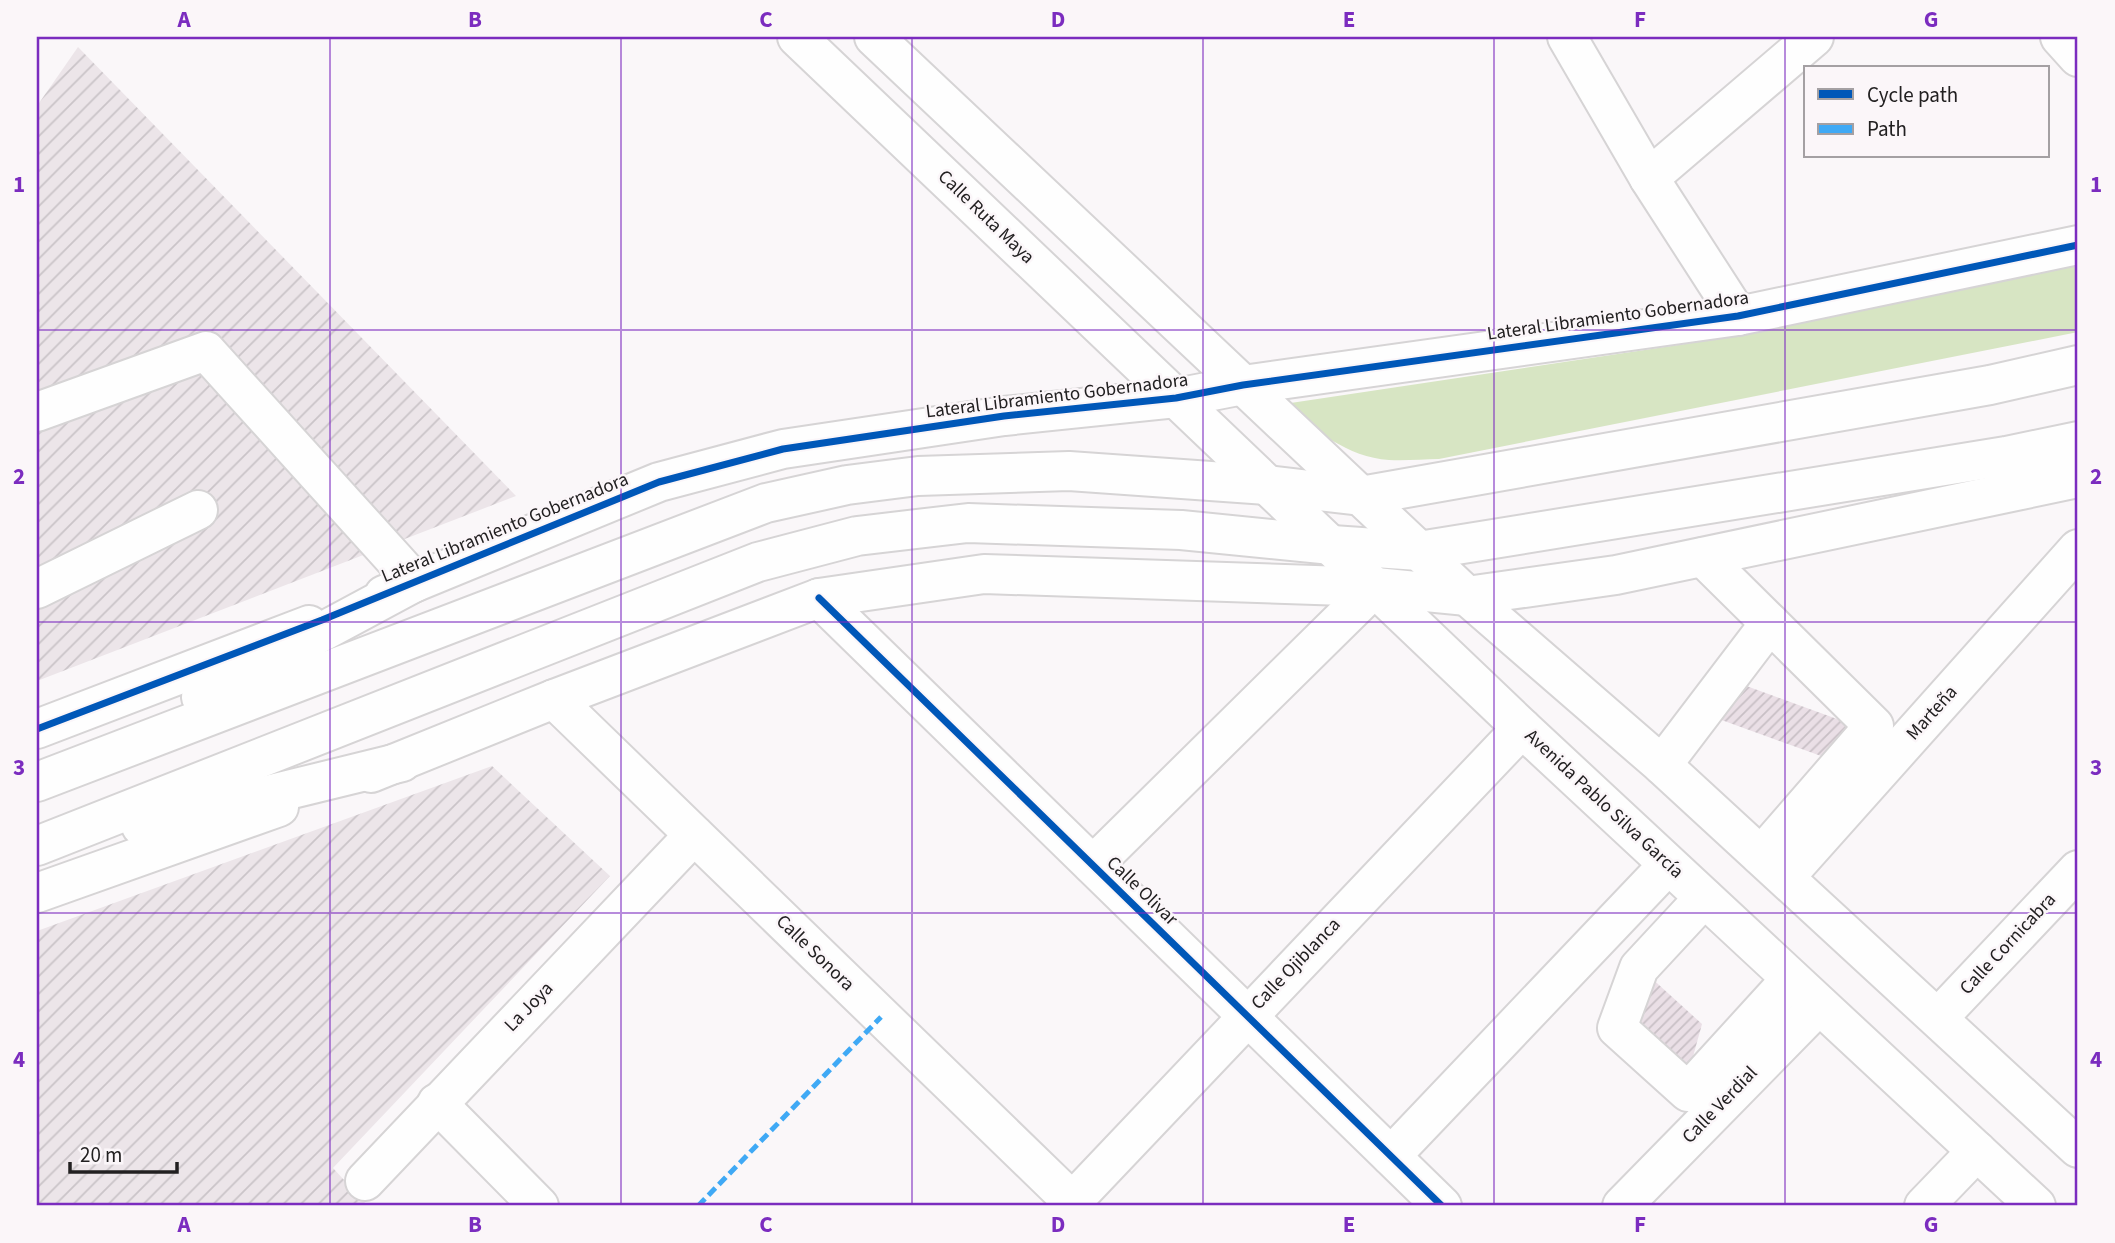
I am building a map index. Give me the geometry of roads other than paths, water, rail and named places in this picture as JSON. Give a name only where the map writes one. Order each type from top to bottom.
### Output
[{"type":"main road","name":"Calle Ruta Maya","points":[[797,37],[1176,398]]},
{"type":"main road","points":[[874,37],[1467,596],[1662,765],[2078,1148]]},
{"type":"main road","points":[[1567,37],[1649,178],[1738,316]]},
{"type":"main road","points":[[1649,178],[1814,37]]},
{"type":"main road","points":[[2060,37],[2078,57]]},
{"type":"main road","name":"Lateral Libramiento Gobernadora","points":[[37,729],[322,620],[659,482],[783,449],[1004,416],[1176,398],[1243,385],[1738,316],[2078,245]]},
{"type":"main road","points":[[37,412],[206,351],[415,582],[51,776]]},
{"type":"main road","points":[[51,776],[766,503],[847,485],[932,475],[1069,471],[1267,485],[1361,496],[1990,385],[2078,365]]},
{"type":"main road","name":"Avenida Pablo Silva García","points":[[1176,398],[1522,728],[2036,1206]]},
{"type":"main road","points":[[37,846],[758,562],[857,536],[968,523],[1181,530],[1419,551],[1992,458],[2078,441]]},
{"type":"main road","points":[[37,893],[402,762],[554,699],[819,598],[984,574],[1375,587],[1467,596],[1616,575],[2078,478]]},
{"type":"main road","points":[[37,589],[198,510]]},
{"type":"main road","name":"Marteña","points":[[1773,867],[2078,549]]},
{"type":"main road","points":[[1703,557],[1874,726],[1773,867]]},
{"type":"main road","points":[[1093,866],[1375,587]]},
{"type":"main road","name":"Calle Olivar","points":[[819,598],[1442,1206]]},
{"type":"main road","points":[[1662,765],[1770,623]]},
{"type":"main road","name":"Calle Sonora","points":[[554,699],[1072,1205]]},
{"type":"main road","name":"Calle Ojiblanca","points":[[1072,1205],[1247,1016],[1522,728]]},
{"type":"main road","points":[[37,852],[402,762]]},
{"type":"main road","name":"La Joya","points":[[365,1181],[694,835]]},
{"type":"main road","points":[[1391,1156],[1668,865]]},
{"type":"main road","name":"Calle Cornicabra","points":[[1938,1018],[2078,870]]},
{"type":"main road","points":[[1704,898],[1639,968],[1617,1028],[1688,1092],[1791,979]]},
{"type":"main road","name":"Calle Verdial","points":[[1622,1206],[1819,1005]]},
{"type":"main road","points":[[437,1103],[539,1206]]},
{"type":"main road","points":[[1924,1206],[1977,1151]]}]
